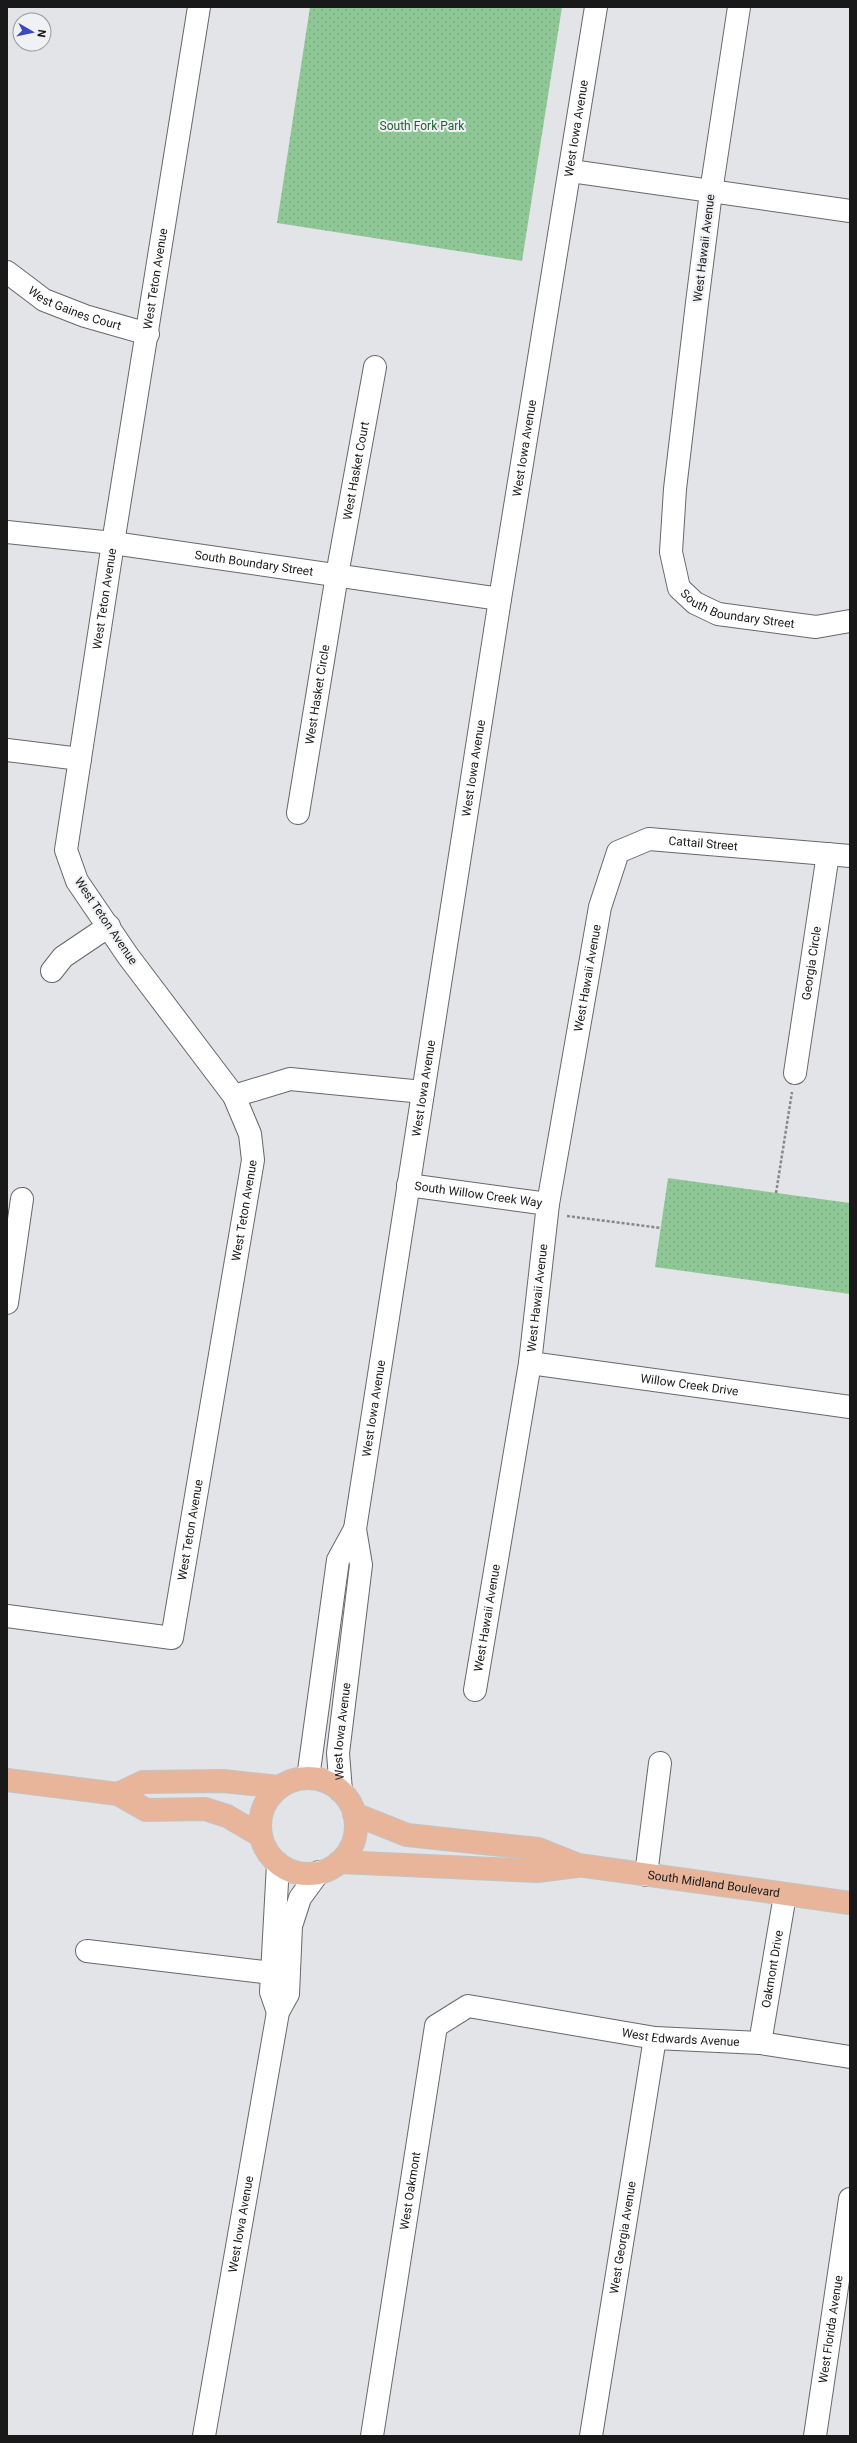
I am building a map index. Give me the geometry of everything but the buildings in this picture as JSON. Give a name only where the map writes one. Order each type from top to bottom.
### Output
[{"type":"main road","points":[[299,1778],[308,1778],[329,1782],[341,1791],[350,1803],[354,1814],[355,1834],[350,1850],[339,1862],[319,1872],[309,1874],[293,1872],[278,1864],[267,1852],[261,1836],[260,1820],[264,1805],[280,1787],[299,1778]]},
{"type":"main road","points":[[7,1780],[118,1794],[146,1810],[205,1809],[227,1816],[261,1836]]},
{"type":"main road","points":[[118,1794],[143,1782],[223,1781],[280,1787]]},
{"type":"main road","name":"South Midland Boulevard","points":[[354,1814],[407,1835],[538,1849],[578,1865],[850,1903]]},
{"type":"main road","name":"South Midland Boulevard","points":[[339,1862],[537,1871],[578,1865]]},
{"type":"street","name":"West Teton Avenue","points":[[7,1616],[172,1638],[253,1160],[250,1134],[234,1096],[77,881],[66,850],[113,543],[148,334],[199,7]]},
{"type":"street","name":"West Iowa Avenue","points":[[341,1791],[338,1753],[361,1565],[355,1529],[500,599],[571,171],[596,7]]},
{"type":"street","name":"West Hawaii Avenue","points":[[675,489],[711,192],[739,7]]},
{"type":"street","points":[[571,171],[850,211]]},
{"type":"street","name":"West Gaines Court","points":[[7,272],[44,300],[85,316],[148,334]]},
{"type":"street","name":"West Hasket Court","points":[[337,575],[375,367]]},
{"type":"street","name":"South Boundary Street","points":[[675,489],[671,552],[678,588],[695,603],[718,614],[816,627],[850,621]]},
{"type":"street","name":"South Boundary Street","points":[[7,532],[113,543],[500,599]]},
{"type":"street","name":"West Hasket Circle","points":[[298,813],[337,575]]},
{"type":"street","points":[[7,750],[80,759]]},
{"type":"street","name":"Cattail Street","points":[[600,908],[618,852],[649,839],[850,856]]},
{"type":"street","name":"Georgia Circle","points":[[795,1073],[828,854]]},
{"type":"street","name":"West Hawaii Avenue","points":[[475,1690],[530,1363],[548,1209],[600,908]]},
{"type":"street","points":[[52,971],[63,957],[109,926]]},
{"type":"street","points":[[234,1096],[290,1079],[423,1092]]},
{"type":"street","name":"South Willow Creek Way","points":[[408,1185],[548,1209]]},
{"type":"street","points":[[7,1303],[22,1199]]},
{"type":"street","name":"Willow Creek Drive","points":[[530,1363],[850,1407]]},
{"type":"street","name":"West Iowa Avenue","points":[[308,1778],[338,1560],[355,1529]]},
{"type":"street","points":[[646,1875],[660,1763]]},
{"type":"street","name":"West Iowa Avenue","points":[[278,1864],[271,1992],[278,2012]]},
{"type":"street","name":"West Iowa Avenue","points":[[204,2436],[278,2012],[288,1994],[291,1926],[300,1898],[319,1872]]},
{"type":"street","name":"Oakmont Drive","points":[[760,2043],[785,1894]]},
{"type":"street","points":[[88,1951],[272,1974]]},
{"type":"street","name":"West Oakmont","points":[[372,2436],[436,2026],[468,2006],[511,2012]]},
{"type":"street","name":"West Edwards Avenue","points":[[511,2012],[655,2038],[760,2043],[850,2057]]},
{"type":"street","name":"West Georgia Avenue","points":[[591,2436],[655,2038]]},
{"type":"street","name":"West Florida Avenue","points":[[815,2436],[850,2199]]},
{"type":"path","points":[[776,1193],[795,1073]]},
{"type":"path","points":[[548,1209],[661,1228]]},
{"type":"green space","name":"South Fork Park","points":[[310,7],[562,7],[522,261],[277,223]]},
{"type":"green space","points":[[668,1178],[850,1203],[850,1294],[655,1267]]}]
